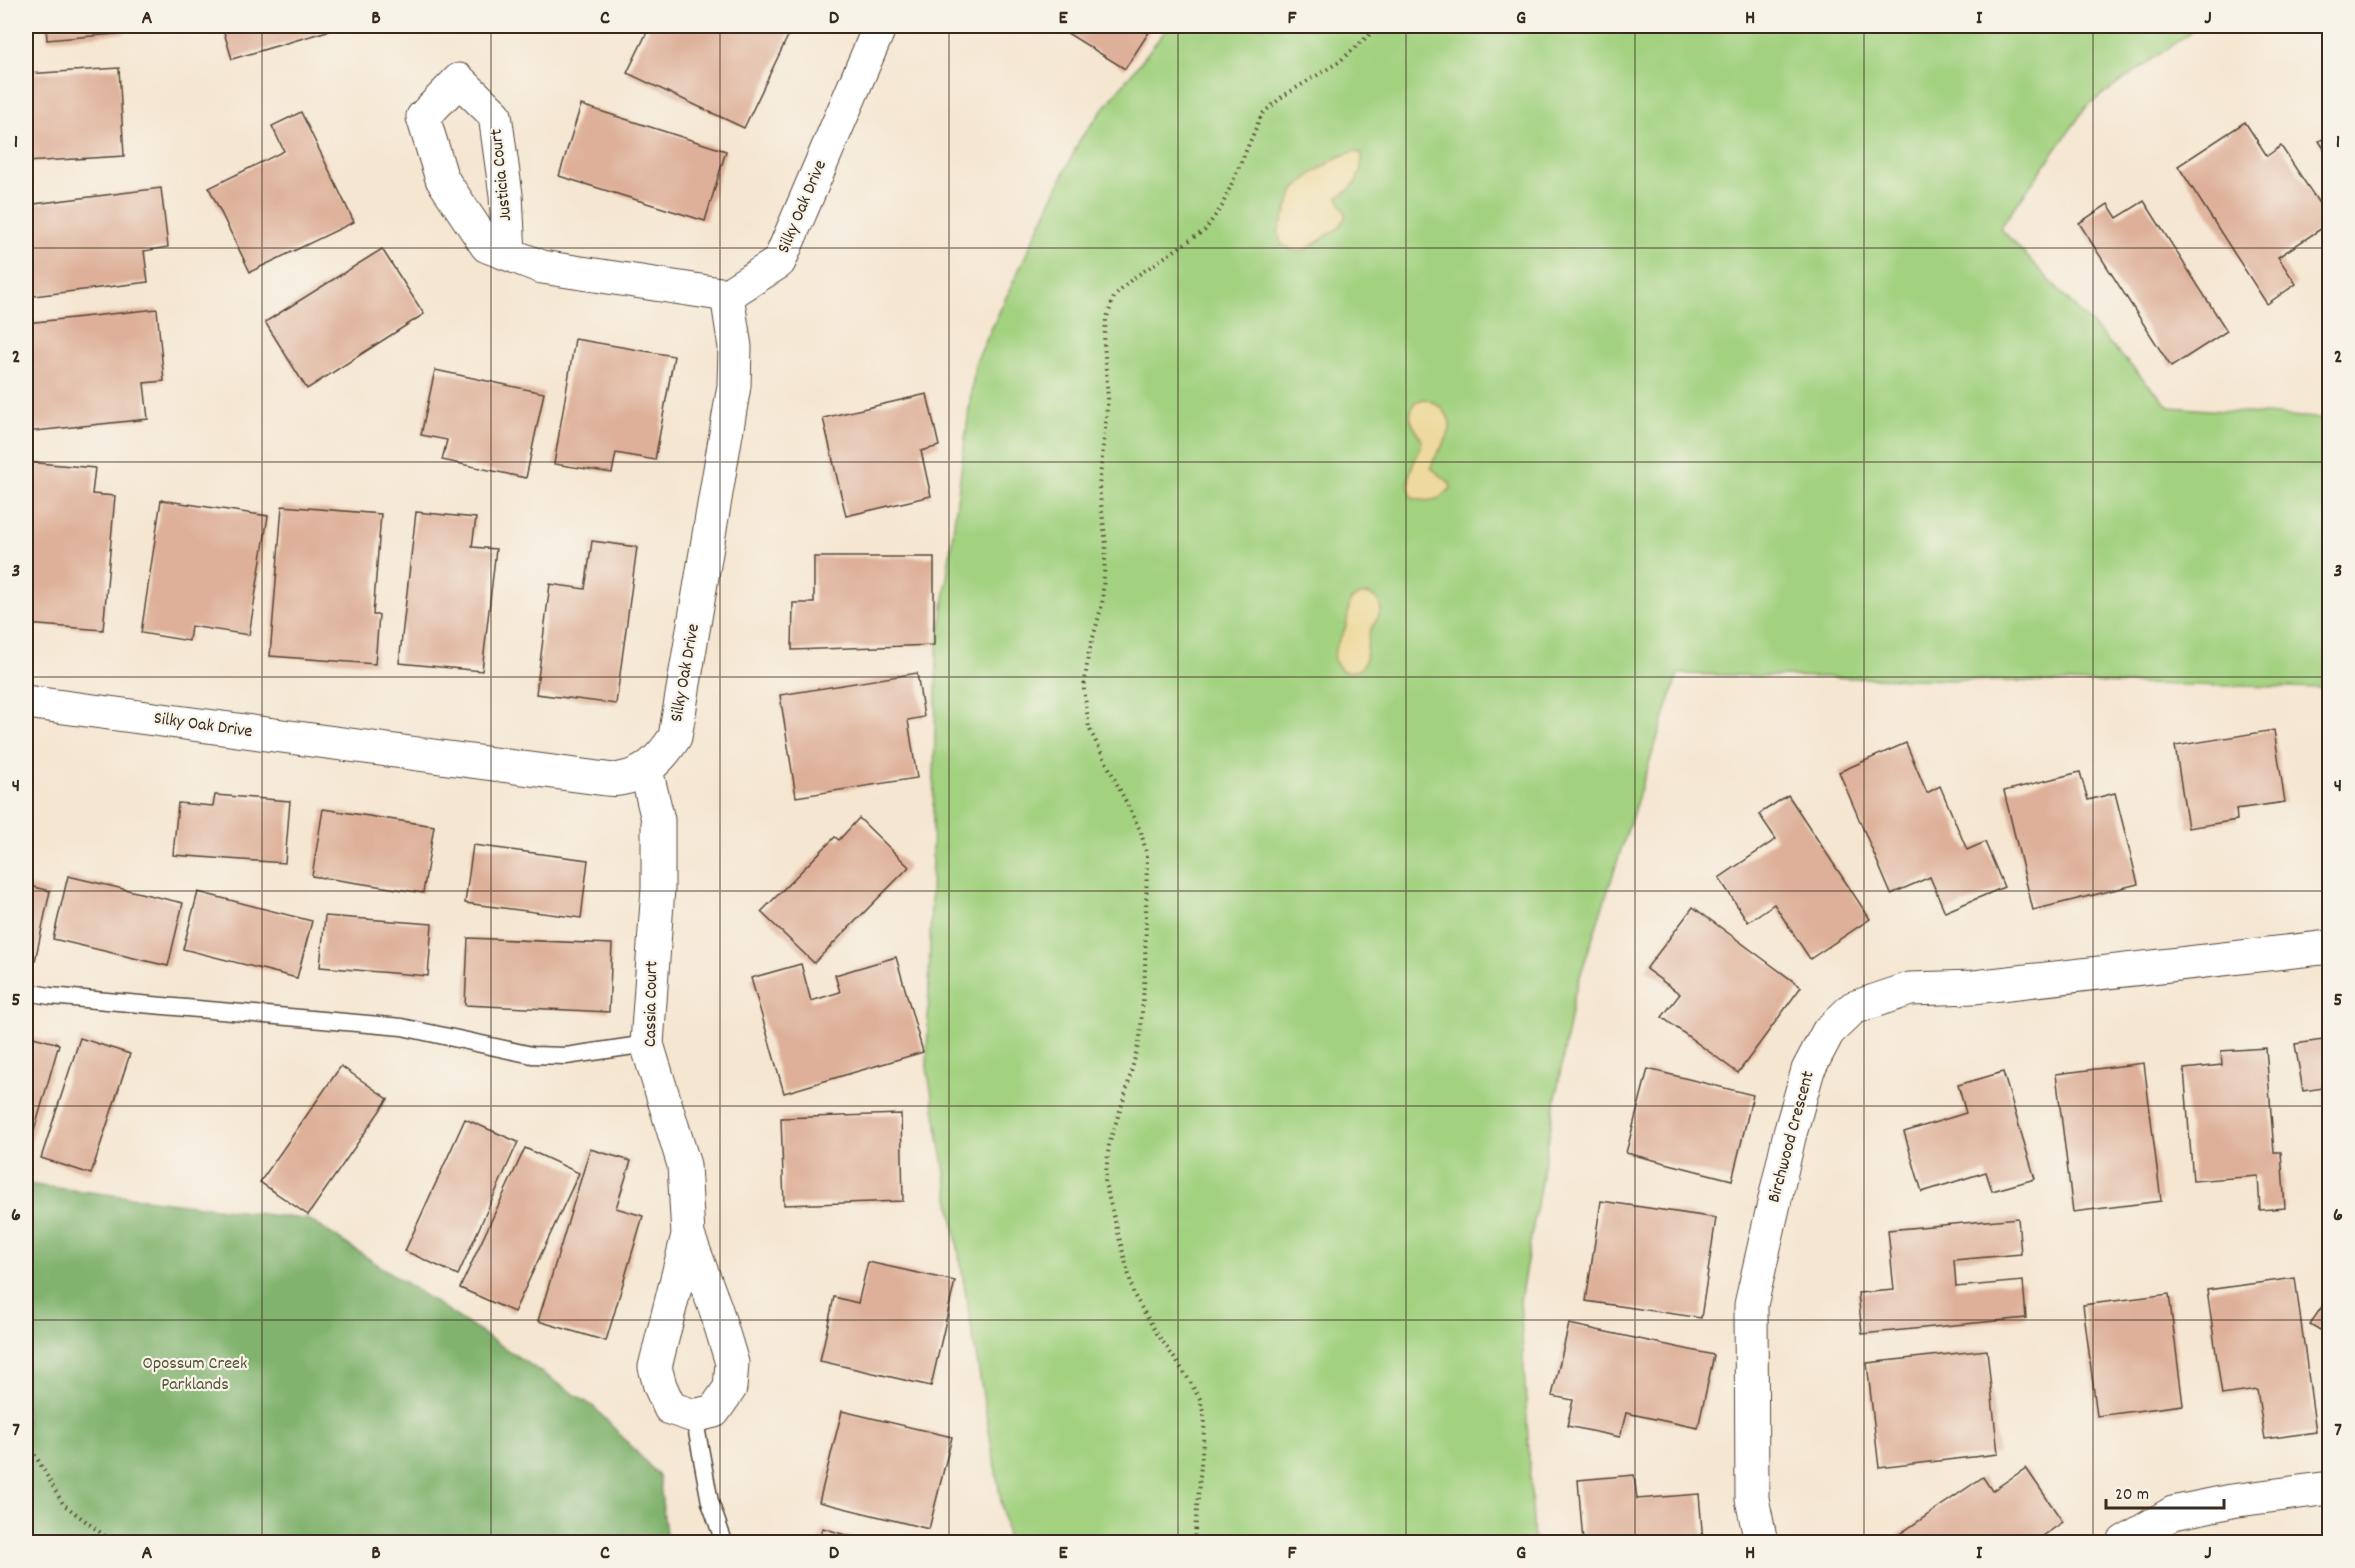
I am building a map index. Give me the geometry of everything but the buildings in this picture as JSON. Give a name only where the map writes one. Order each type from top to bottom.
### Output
[{"type":"street","name":"Silky Oak Drive","points":[[26,702],[591,777],[620,779],[646,770],[661,758],[675,737],[734,386],[735,347],[727,295],[779,262],[880,26]]},
{"type":"street","points":[[509,254],[542,267],[727,295]]},
{"type":"street","name":"Cassia Court","points":[[646,770],[658,820],[658,888],[647,1044],[684,1165],[688,1235],[716,1310],[732,1364],[730,1388],[714,1411],[694,1416],[670,1408],[660,1386],[655,1367],[688,1235]]},
{"type":"street","name":"Birchwood Crescent","points":[[1761,1542],[1752,1499],[1751,1305],[1788,1137],[1808,1070],[1828,1032],[1854,1008],[1910,989],[1974,987],[2330,947]]},
{"type":"street","points":[[2124,1542],[2173,1512],[2231,1501],[2330,1488]]},
{"type":"lane","points":[[26,992],[402,1027],[532,1055],[566,1056],[647,1044]]},
{"type":"lane","points":[[694,1416],[710,1502],[724,1542]]},
{"type":"path","points":[[1194,1542],[1204,1420],[1200,1399],[1134,1295],[1105,1183],[1109,1144],[1140,1038],[1145,972],[1148,856],[1141,832],[1089,728],[1084,689],[1088,656],[1102,605],[1106,545],[1099,487],[1108,399],[1104,342],[1106,320],[1114,297],[1132,279],[1205,230],[1222,206],[1262,114],[1283,96],[1339,62],[1379,26]]},
{"type":"path","points":[[26,1439],[63,1504],[113,1542]]},
{"type":"green space","points":[[1169,26],[2199,26],[2087,106],[2000,228],[2170,407],[2329,419],[2329,688],[1678,674],[1574,995],[1520,1300],[1534,1542],[1008,1542],[927,1067],[937,653],[975,364],[1080,139]]},
{"type":"green space","name":"Opossum Creek Parklands","points":[[26,1184],[310,1220],[594,1407],[659,1476],[667,1542],[26,1542]]},
{"type":"sand","points":[[1355,151],[1362,154],[1361,168],[1354,185],[1338,197],[1346,215],[1339,228],[1304,251],[1293,251],[1281,244],[1278,232],[1294,190],[1313,173],[1338,157]]},
{"type":"sand","points":[[1424,399],[1440,407],[1450,422],[1448,436],[1431,468],[1450,483],[1451,488],[1447,493],[1433,500],[1411,497],[1409,488],[1410,474],[1422,441],[1410,414],[1415,402]]},
{"type":"sand","points":[[1368,594],[1378,600],[1381,610],[1370,631],[1366,660],[1359,669],[1343,671],[1334,661],[1335,648],[1346,627],[1350,601],[1360,595]]}]
